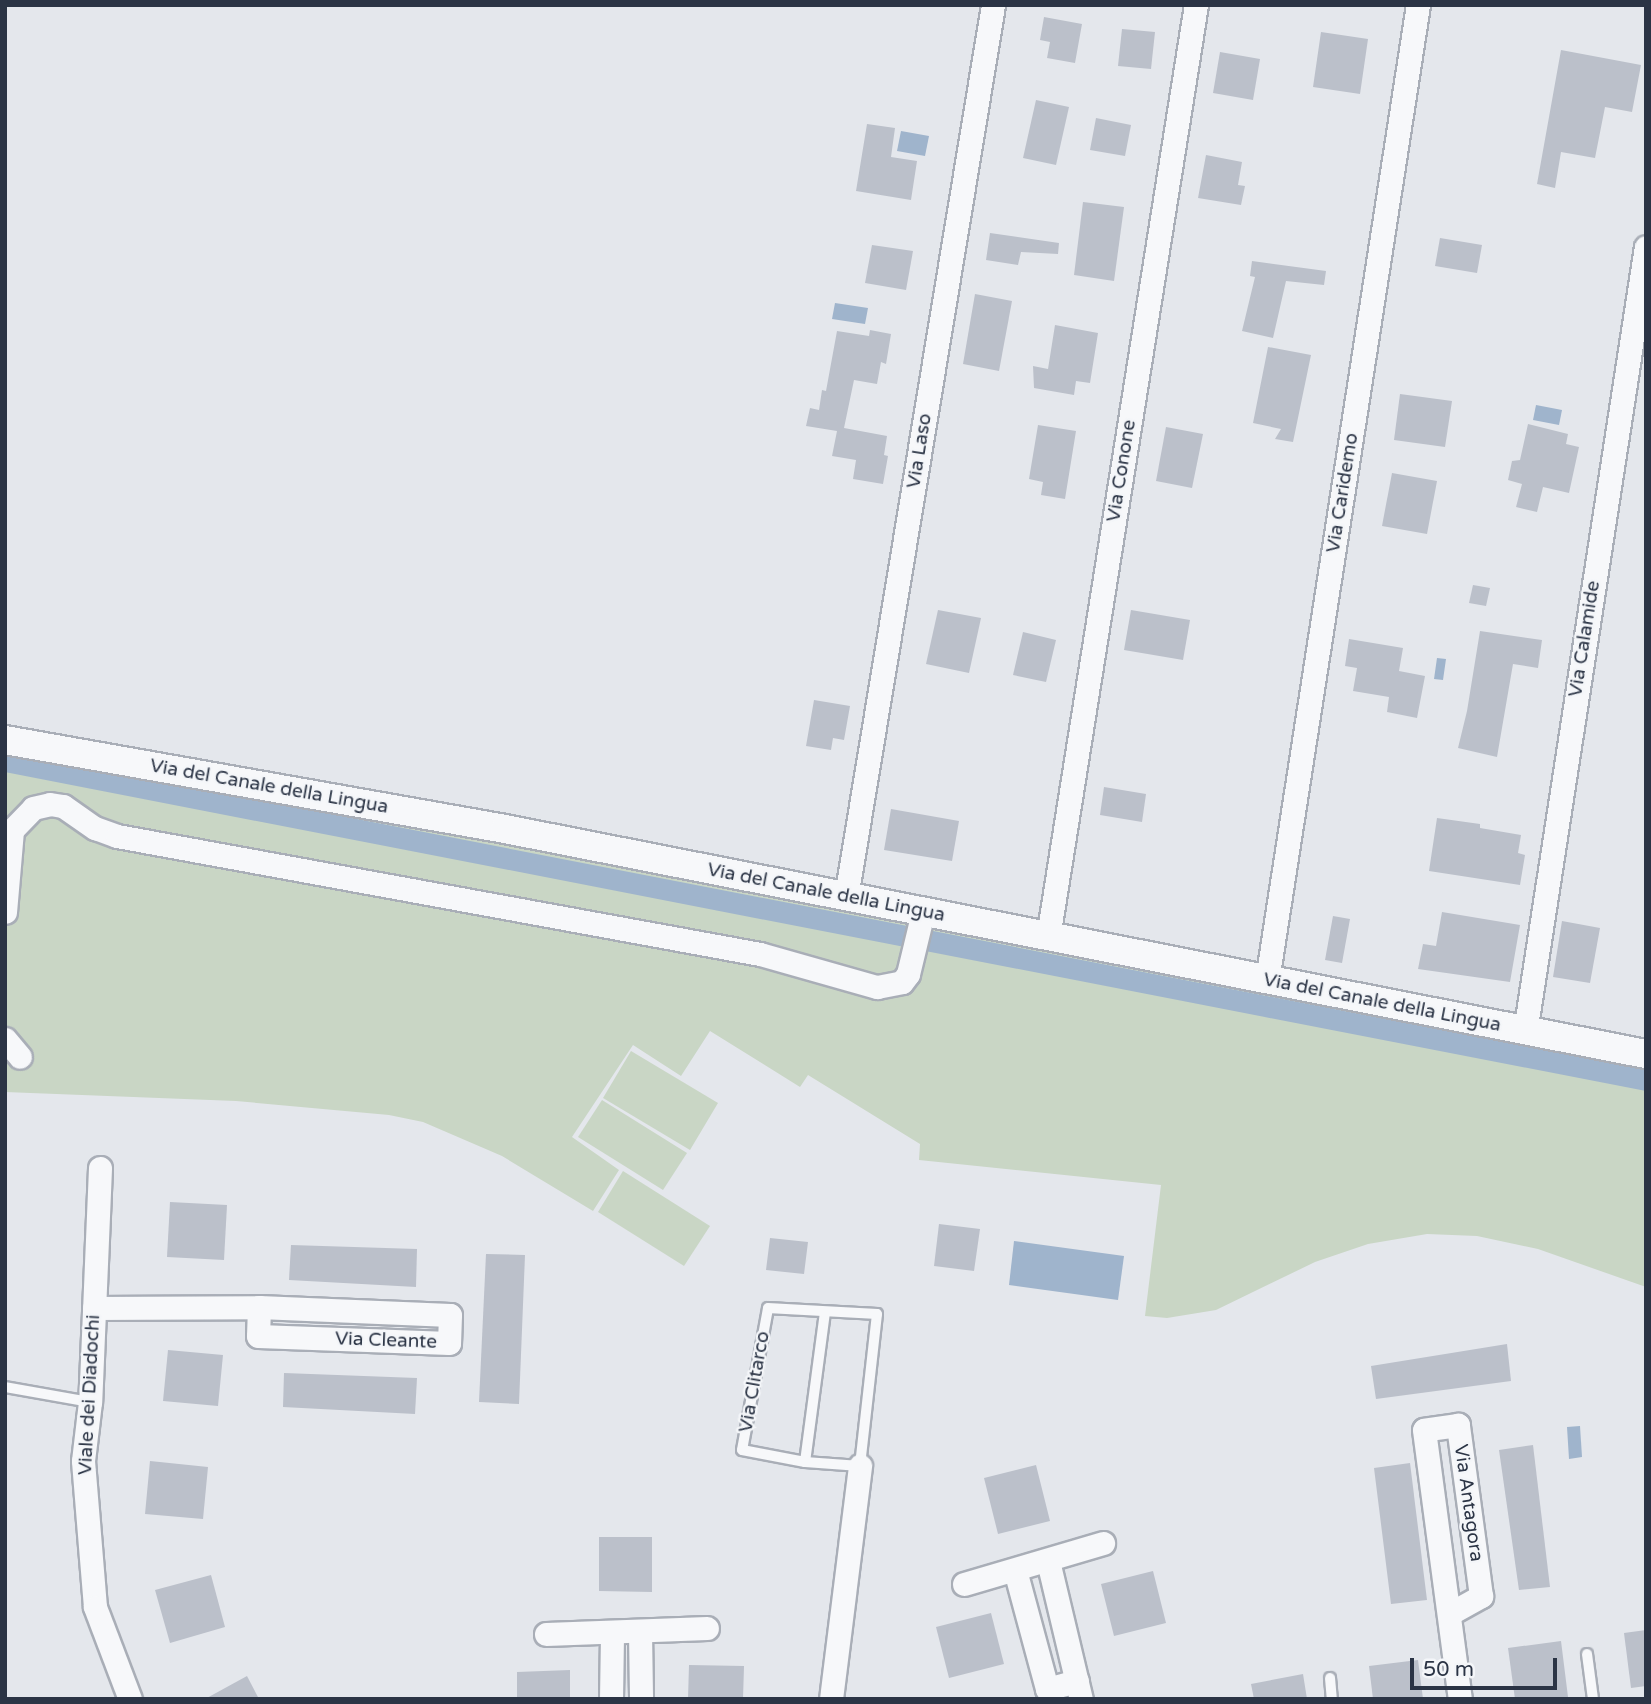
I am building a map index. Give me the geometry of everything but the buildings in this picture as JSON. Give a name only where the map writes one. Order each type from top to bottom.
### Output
[{"type":"street","name":"Via Laso","points":[[846,897],[993,5]]},
{"type":"street","name":"Via Conone","points":[[1048,937],[1196,5]]},
{"type":"street","name":"Via Caridemo","points":[[1267,980],[1418,5]]},
{"type":"street","name":"Via Calamide","points":[[1525,1032],[1646,247]]},
{"type":"street","name":"Via del Canale della Lingua","points":[[5,740],[505,829],[846,897],[921,921],[1048,937],[1646,1054]]},
{"type":"street","points":[[5,912],[12,830],[33,808],[50,804],[73,810],[95,828],[117,835],[760,954],[877,986],[902,982],[912,962],[921,921]]},
{"type":"street","points":[[5,1039],[20,1056]]},
{"type":"street","name":"Viale dei Diadochi","points":[[100,1168],[90,1402],[83,1461],[95,1607],[130,1699]]},
{"type":"street","name":"Via Cleante","points":[[94,1308],[259,1307],[450,1315],[449,1343],[258,1336],[259,1307]]},
{"type":"street","name":"Via Antagora","points":[[1449,1614],[1481,1597],[1458,1425],[1424,1430],[1460,1699]]},
{"type":"street","name":"Via Clitarco","points":[[831,1699],[860,1466]]},
{"type":"street","points":[[964,1584],[1103,1543]]},
{"type":"street","points":[[1015,1570],[1047,1689],[1079,1690],[1048,1560]]},
{"type":"street","points":[[546,1633],[707,1628]]},
{"type":"street","points":[[611,1699],[612,1632]]},
{"type":"street","points":[[640,1632],[641,1699]]},
{"type":"lane","name":"Via Clitarco","points":[[768,1308],[877,1314],[860,1466],[805,1462],[742,1450],[768,1308]]},
{"type":"lane","points":[[805,1462],[825,1313]]},
{"type":"lane","points":[[5,1387],[90,1402]]},
{"type":"lane","points":[[1587,1654],[1593,1699]]},
{"type":"lane","points":[[1330,1678],[1332,1699]]},
{"type":"green space","points":[[5,750],[1646,1063],[1646,1287],[1538,1249],[1477,1236],[1427,1234],[1368,1244],[1315,1262],[1216,1310],[1167,1318],[1145,1316],[1161,1185],[919,1160],[920,1144],[808,1075],[800,1087],[710,1031],[681,1076],[633,1045],[572,1137],[619,1170],[593,1211],[502,1156],[423,1122],[389,1115],[236,1101],[5,1092]]},
{"type":"green space","points":[[631,1051],[718,1103],[690,1150],[603,1098]]},
{"type":"green space","points":[[602,1100],[687,1153],[663,1190],[578,1137]]},
{"type":"green space","points":[[623,1171],[710,1226],[684,1266],[598,1212]]},
{"type":"water","points":[[901,131],[929,136],[925,156],[897,151]]},
{"type":"water","points":[[835,303],[868,308],[865,324],[832,319]]},
{"type":"water","points":[[1536,405],[1562,410],[1559,425],[1533,420]]},
{"type":"water","points":[[1437,658],[1446,659],[1443,680],[1434,679]]},
{"type":"water","points":[[1014,1241],[1124,1256],[1118,1300],[1009,1285]]},
{"type":"water","points":[[1580,1426],[1582,1457],[1569,1459],[1567,1427]]},
{"type":"waterway","points":[[5,761],[1646,1080]]}]
